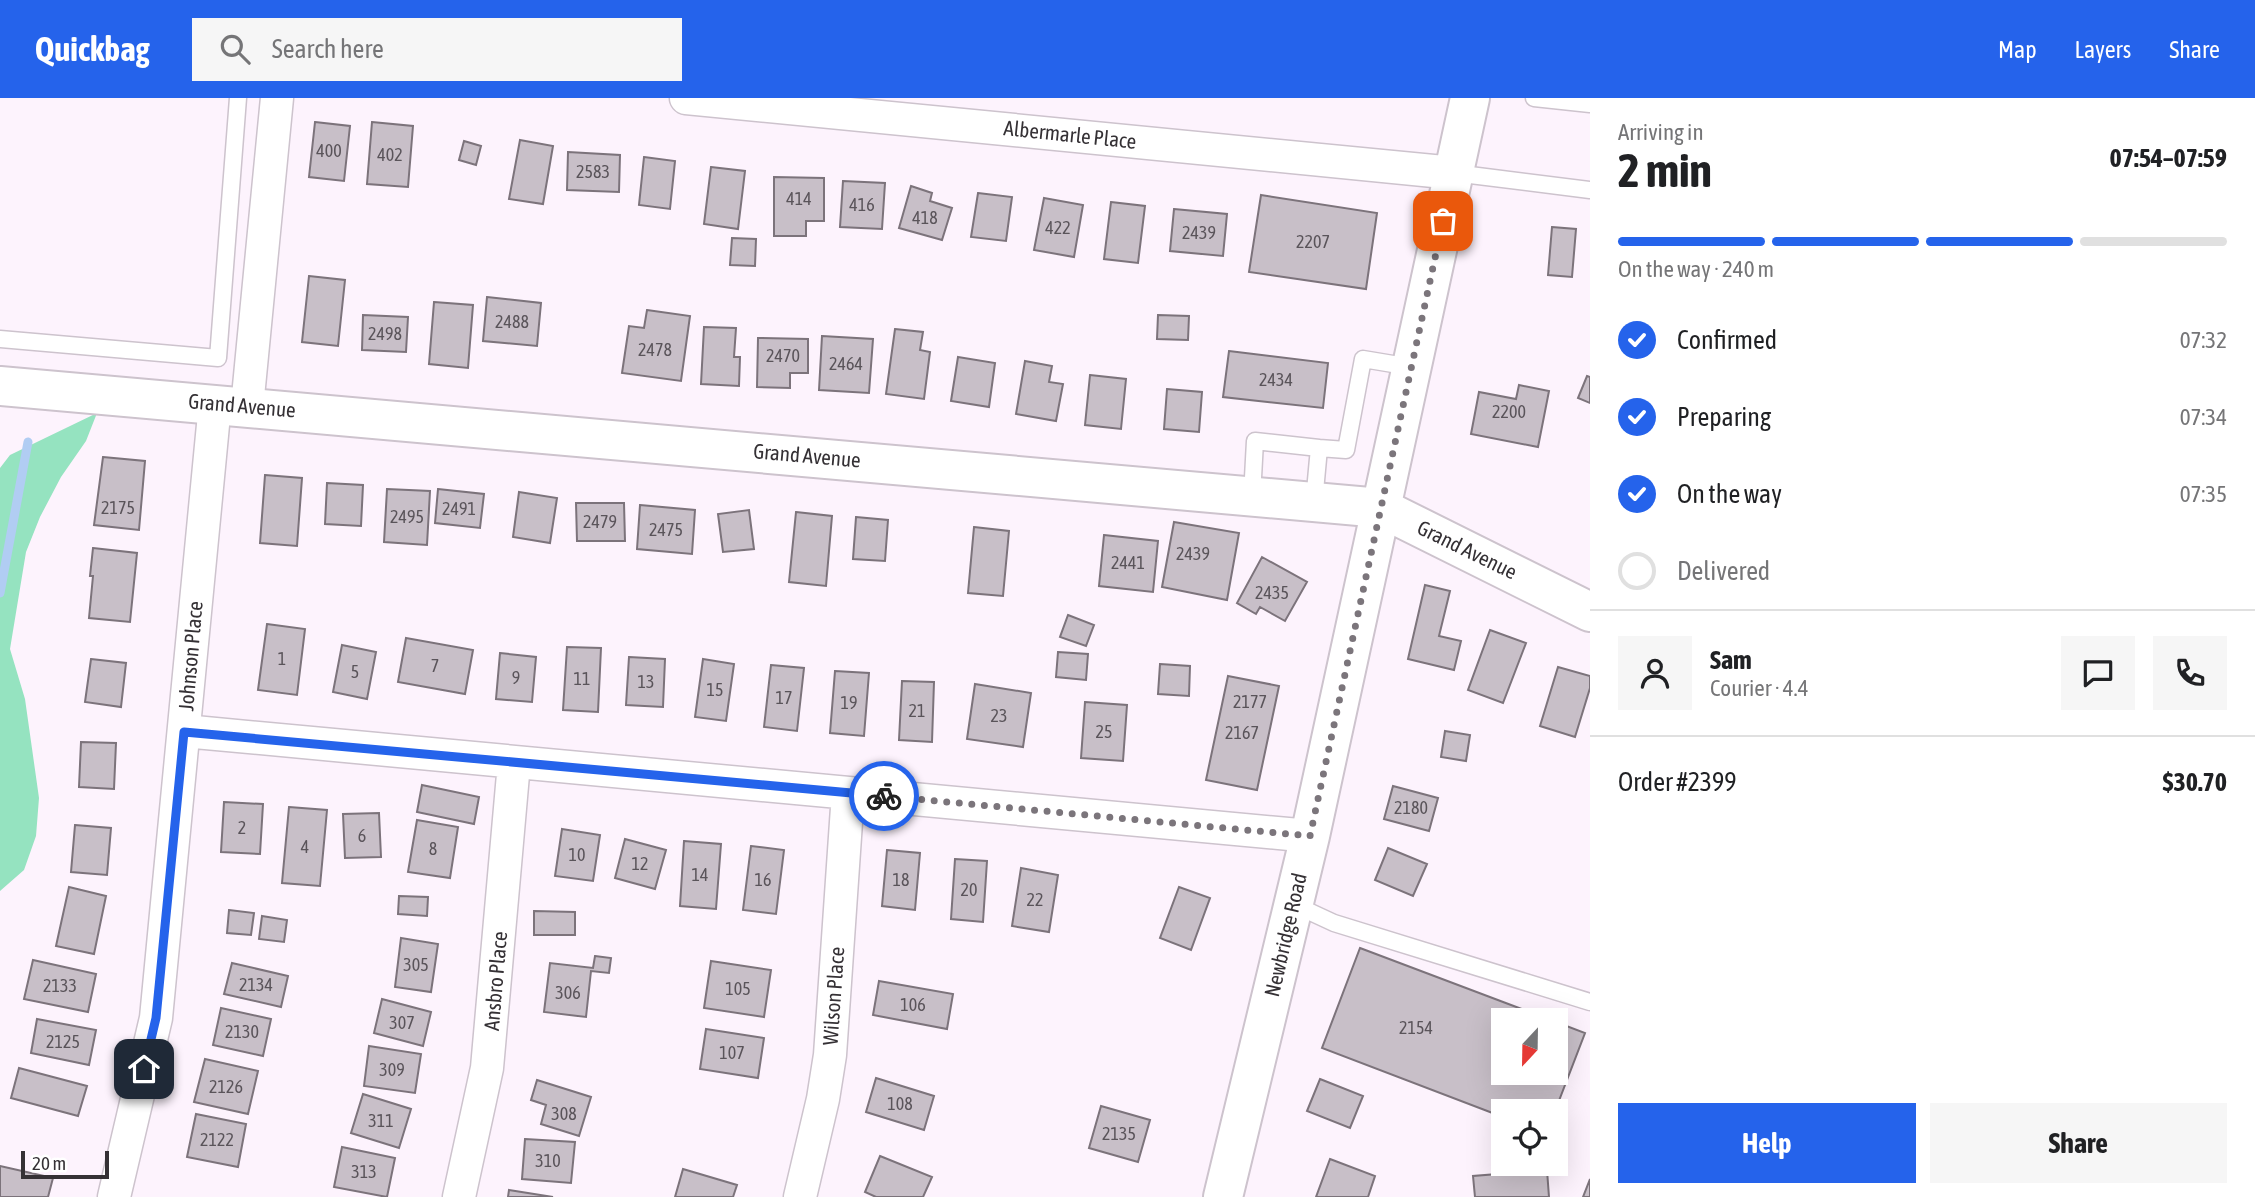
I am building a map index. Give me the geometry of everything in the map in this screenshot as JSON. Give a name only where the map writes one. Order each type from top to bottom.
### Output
[{"type":"street","name":"Johnson Place","points":[[114,1197],[156,1018],[184,732],[277,98]]},
{"type":"street","name":"Albermarle Place","points":[[686,98],[1454,173]]},
{"type":"street","name":"Newbridge Road","points":[[1223,1197],[1310,836],[1470,98]]},
{"type":"street","name":"Grand Avenue","points":[[0,386],[1381,508],[1590,612]]},
{"type":"street","points":[[184,732],[1310,836]]},
{"type":"street","name":"Ansbro Place","points":[[459,1197],[487,1068],[496,992],[514,763]]},
{"type":"street","name":"Wilson Place","points":[[800,1197],[823,1099],[830,1055],[848,793]]},
{"type":"lane","points":[[0,339],[218,358],[238,98]]},
{"type":"lane","points":[[1534,98],[1590,104]]},
{"type":"lane","points":[[1454,173],[1590,190]]},
{"type":"lane","points":[[1252,496],[1255,441],[1346,450],[1363,359],[1412,367]]},
{"type":"lane","points":[[1314,502],[1319,448]]},
{"type":"lane","points":[[1293,904],[1334,923],[1590,1002]]},
{"type":"green space","points":[[97,413],[86,441],[61,477],[40,517],[26,552],[10,649],[25,699],[39,798],[36,836],[24,870],[0,891],[0,468],[10,455]]},
{"type":"building","points":[[315,122],[350,126],[344,181],[309,177]]},
{"type":"building","points":[[372,122],[413,126],[408,187],[367,184]]},
{"type":"building","points":[[520,140],[553,146],[543,204],[509,199]]},
{"type":"building","points":[[464,141],[481,146],[476,165],[459,160]]},
{"type":"building","points":[[568,152],[620,155],[619,192],[567,190]]},
{"type":"building","points":[[644,157],[675,161],[670,209],[639,205]]},
{"type":"building","points":[[711,167],[745,171],[738,229],[704,224]]},
{"type":"building","points":[[774,177],[824,178],[824,221],[806,221],[806,236],[774,236]]},
{"type":"building","points":[[843,181],[885,183],[882,229],[840,227]]},
{"type":"building","points":[[911,186],[932,193],[930,201],[952,208],[942,240],[899,228]]},
{"type":"building","points":[[978,193],[1012,197],[1006,241],[971,237]]},
{"type":"building","points":[[1261,195],[1377,213],[1366,289],[1249,272]]},
{"type":"building","points":[[1044,198],[1083,205],[1074,257],[1034,250]]},
{"type":"building","points":[[1111,202],[1145,206],[1138,263],[1104,259]]},
{"type":"building","points":[[1174,209],[1227,214],[1223,256],[1170,251]]},
{"type":"building","points":[[1552,227],[1576,229],[1572,277],[1548,275]]},
{"type":"building","points":[[732,238],[756,239],[755,266],[730,265]]},
{"type":"building","points":[[309,276],[345,280],[338,346],[302,342]]},
{"type":"building","points":[[487,297],[541,303],[537,346],[483,341]]},
{"type":"building","points":[[434,302],[473,305],[468,368],[429,364]]},
{"type":"building","points":[[647,310],[690,316],[681,381],[622,373],[629,326],[644,328]]},
{"type":"building","points":[[363,315],[408,317],[406,352],[362,350]]},
{"type":"building","points":[[1158,315],[1189,316],[1188,340],[1157,339]]},
{"type":"building","points":[[704,327],[736,328],[734,357],[740,357],[739,386],[701,384]]},
{"type":"building","points":[[895,329],[923,332],[920,350],[930,352],[924,399],[886,394]]},
{"type":"building","points":[[822,336],[873,339],[869,393],[819,390]]},
{"type":"building","points":[[758,338],[808,339],[808,373],[790,373],[790,388],[757,387]]},
{"type":"building","points":[[1229,351],[1328,363],[1323,408],[1223,397]]},
{"type":"building","points":[[958,357],[995,363],[989,407],[951,401]]},
{"type":"building","points":[[1025,361],[1052,366],[1049,382],[1063,384],[1056,421],[1016,414]]},
{"type":"building","points":[[1090,375],[1126,379],[1121,429],[1085,425]]},
{"type":"building","points":[[1587,376],[1590,377],[1590,403],[1578,398]]},
{"type":"building","points":[[1519,385],[1549,391],[1538,447],[1471,434],[1479,392],[1516,399]]},
{"type":"building","points":[[1167,389],[1202,392],[1199,432],[1164,429]]},
{"type":"building","points":[[103,457],[145,461],[139,530],[94,525]]},
{"type":"building","points":[[265,475],[302,478],[297,546],[260,543]]},
{"type":"building","points":[[327,483],[363,485],[361,526],[325,524]]},
{"type":"building","points":[[387,489],[430,491],[427,545],[384,542]]},
{"type":"building","points":[[438,489],[484,494],[480,528],[435,523]]},
{"type":"building","points":[[519,492],[557,498],[550,543],[513,537]]},
{"type":"building","points":[[576,503],[624,503],[625,541],[577,541]]},
{"type":"building","points":[[640,505],[695,510],[692,554],[637,549]]},
{"type":"building","points":[[749,510],[754,549],[723,552],[718,514]]},
{"type":"building","points":[[796,512],[832,516],[826,586],[789,582]]},
{"type":"building","points":[[856,517],[888,520],[885,561],[853,559]]},
{"type":"building","points":[[1174,522],[1239,533],[1227,600],[1162,587]]},
{"type":"building","points":[[974,527],[1009,531],[1003,596],[968,593]]},
{"type":"building","points":[[1104,535],[1158,541],[1153,592],[1099,586]]},
{"type":"building","points":[[93,548],[137,553],[130,622],[89,618]]},
{"type":"building","points":[[1262,557],[1307,582],[1285,621],[1260,607],[1256,614],[1237,603]]},
{"type":"building","points":[[1425,585],[1450,591],[1439,636],[1461,641],[1454,670],[1408,659]]},
{"type":"building","points":[[1068,615],[1094,625],[1086,646],[1060,637]]},
{"type":"building","points":[[267,624],[305,629],[297,695],[258,690]]},
{"type":"building","points":[[1490,630],[1526,643],[1503,703],[1468,690]]},
{"type":"building","points":[[406,638],[473,650],[465,694],[398,682]]},
{"type":"building","points":[[342,645],[376,652],[367,699],[333,692]]},
{"type":"building","points":[[567,647],[601,648],[598,712],[563,710]]},
{"type":"building","points":[[1058,652],[1088,654],[1086,680],[1056,677]]},
{"type":"building","points":[[500,653],[536,657],[532,702],[496,699]]},
{"type":"building","points":[[629,657],[665,659],[663,707],[626,705]]},
{"type":"building","points":[[91,659],[126,663],[121,707],[85,702]]},
{"type":"building","points":[[703,659],[734,664],[726,721],[695,717]]},
{"type":"building","points":[[1160,664],[1190,666],[1189,696],[1158,694]]},
{"type":"building","points":[[771,665],[804,668],[797,731],[764,727]]},
{"type":"building","points":[[1558,667],[1590,676],[1590,688],[1575,737],[1540,726]]},
{"type":"building","points":[[835,671],[869,673],[864,736],[830,733]]},
{"type":"building","points":[[1228,676],[1279,686],[1257,790],[1206,780]]},
{"type":"building","points":[[902,681],[934,682],[932,742],[899,740]]},
{"type":"building","points":[[975,684],[1031,693],[1023,747],[967,739]]},
{"type":"building","points":[[1085,702],[1127,705],[1123,761],[1081,758]]},
{"type":"building","points":[[1445,731],[1470,735],[1466,761],[1441,757]]},
{"type":"building","points":[[81,742],[116,743],[114,789],[79,787]]},
{"type":"building","points":[[422,785],[479,797],[474,824],[417,812]]},
{"type":"building","points":[[1393,786],[1438,798],[1429,831],[1384,819]]},
{"type":"building","points":[[224,802],[263,804],[260,854],[221,852]]},
{"type":"building","points":[[289,807],[327,810],[320,886],[282,883]]},
{"type":"building","points":[[379,813],[381,857],[345,858],[343,814]]},
{"type":"building","points":[[417,820],[458,827],[450,878],[408,872]]},
{"type":"building","points":[[75,825],[111,828],[107,875],[71,872]]},
{"type":"building","points":[[562,829],[600,835],[593,881],[555,876]]},
{"type":"building","points":[[625,839],[666,850],[655,889],[615,878]]},
{"type":"building","points":[[684,841],[721,844],[716,909],[680,906]]},
{"type":"building","points":[[751,846],[784,850],[776,914],[743,910]]},
{"type":"building","points":[[1388,848],[1427,864],[1413,896],[1375,880]]},
{"type":"building","points":[[887,850],[920,853],[915,910],[882,906]]},
{"type":"building","points":[[955,859],[987,861],[983,922],[951,919]]},
{"type":"building","points":[[1021,868],[1058,875],[1049,932],[1012,926]]},
{"type":"building","points":[[69,887],[106,896],[94,954],[56,946]]},
{"type":"building","points":[[1179,887],[1210,898],[1191,950],[1160,938]]},
{"type":"building","points":[[399,896],[428,897],[427,916],[398,914]]},
{"type":"building","points":[[229,910],[254,913],[251,935],[227,933]]},
{"type":"building","points":[[534,911],[575,912],[575,935],[534,935]]},
{"type":"building","points":[[262,916],[287,920],[284,942],[259,939]]},
{"type":"building","points":[[401,938],[438,944],[431,992],[395,987]]},
{"type":"building","points":[[1360,948],[1519,1008],[1491,1008],[1491,1085],[1565,1085],[1560,1099],[1491,1099],[1491,1112],[1322,1048]]},
{"type":"building","points":[[595,956],[611,958],[609,973],[591,971],[586,1017],[544,1012],[550,963],[593,968]]},
{"type":"building","points":[[33,960],[96,974],[88,1012],[24,999]]},
{"type":"building","points":[[711,961],[771,970],[764,1017],[704,1008]]},
{"type":"building","points":[[232,963],[288,976],[281,1007],[224,994]]},
{"type":"building","points":[[879,981],[953,994],[947,1029],[873,1015]]},
{"type":"building","points":[[382,999],[431,1012],[423,1046],[374,1033]]},
{"type":"building","points":[[221,1008],[271,1019],[263,1056],[213,1045]]},
{"type":"building","points":[[37,1019],[96,1030],[89,1065],[31,1053]]},
{"type":"building","points":[[1568,1027],[1585,1033],[1568,1077]]},
{"type":"building","points":[[706,1029],[764,1038],[758,1078],[700,1069]]},
{"type":"building","points":[[369,1046],[421,1054],[415,1093],[364,1086]]},
{"type":"building","points":[[205,1059],[258,1071],[248,1114],[194,1102]]},
{"type":"building","points":[[19,1068],[87,1086],[78,1116],[11,1098]]},
{"type":"building","points":[[876,1078],[934,1096],[924,1130],[866,1112]]},
{"type":"building","points":[[1320,1079],[1363,1096],[1350,1128],[1307,1111]]},
{"type":"building","points":[[537,1080],[591,1097],[579,1136],[541,1124],[546,1105],[531,1100]]},
{"type":"building","points":[[363,1094],[411,1109],[399,1148],[351,1133]]},
{"type":"building","points":[[1101,1106],[1150,1120],[1138,1162],[1089,1148]]},
{"type":"building","points":[[196,1114],[246,1124],[238,1167],[187,1157]]},
{"type":"building","points":[[525,1139],[575,1142],[571,1183],[522,1179]]},
{"type":"building","points":[[342,1147],[395,1158],[387,1197],[334,1187]]},
{"type":"building","points":[[880,1156],[932,1177],[923,1197],[876,1197],[865,1192]]},
{"type":"building","points":[[1330,1159],[1375,1176],[1368,1197],[1316,1197]]},
{"type":"building","points":[[0,1166],[53,1178],[48,1197],[0,1197]]},
{"type":"building","points":[[683,1169],[737,1185],[733,1197],[675,1197]]},
{"type":"building","points":[[1473,1176],[1547,1176],[1549,1197],[1475,1197]]},
{"type":"building","points":[[1590,1179],[1590,1197],[1583,1197]]},
{"type":"building","points":[[509,1190],[553,1197],[508,1197]]},
{"type":"waterway","points":[[0,593],[28,442]]},
{"type":"way so far","points":[[884,796],[1310,836],[1443,221]]},
{"type":"route","points":[[144,1069],[156,1018],[184,732],[884,796]]}]
